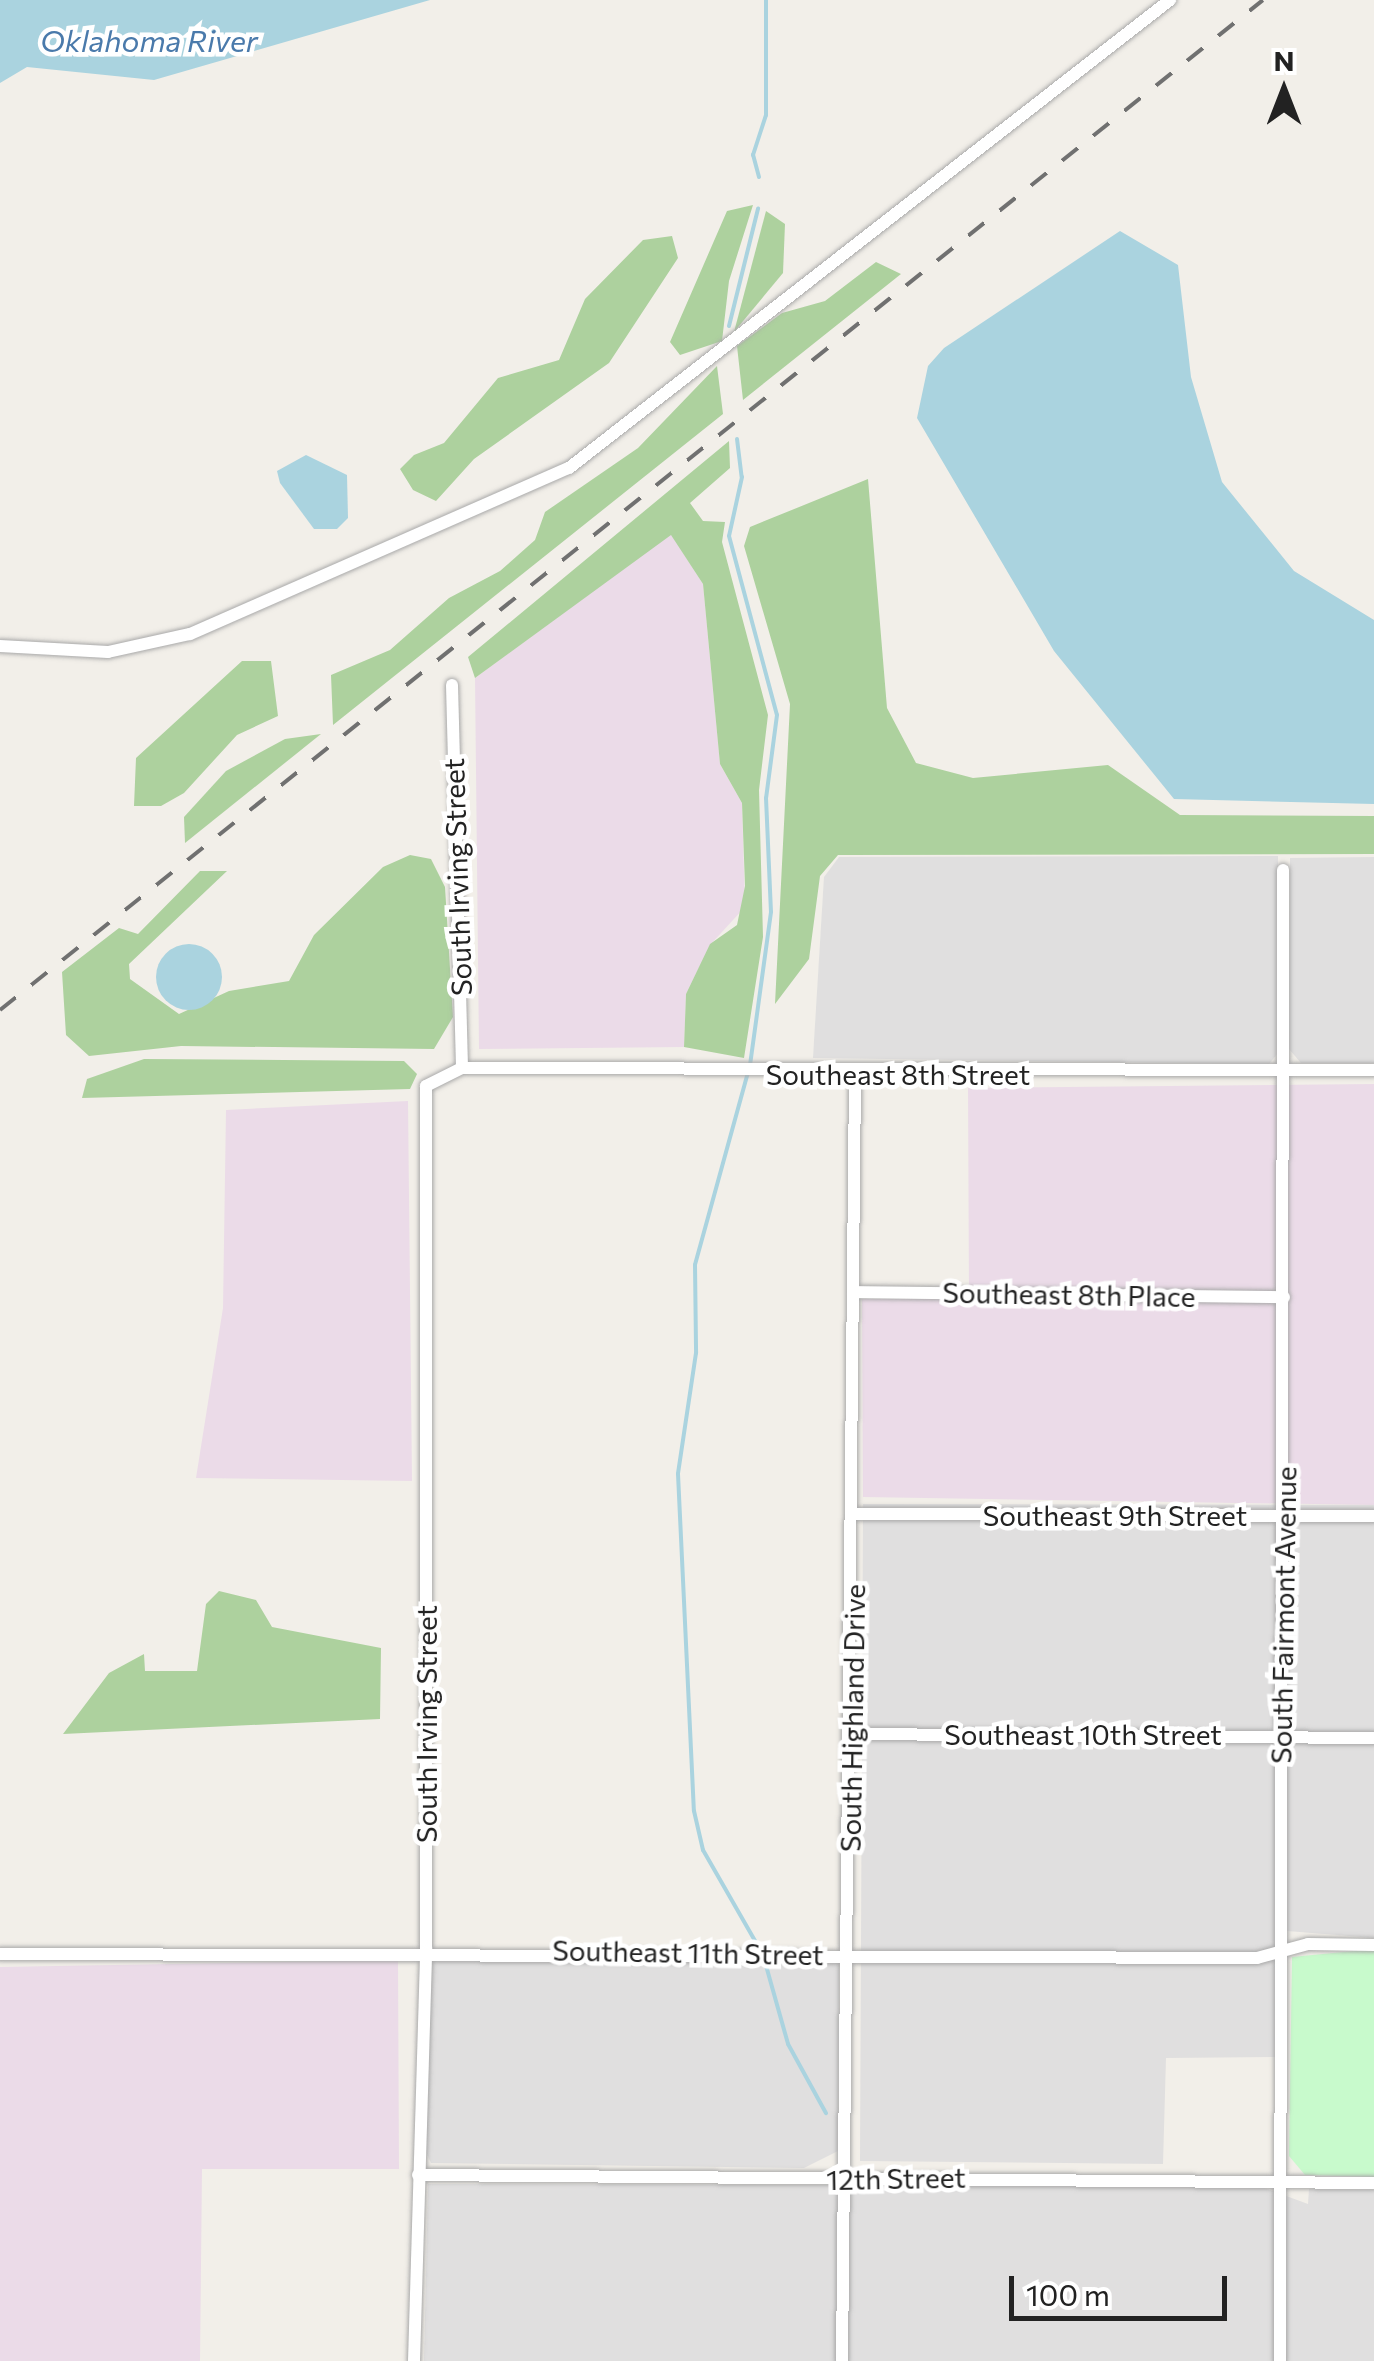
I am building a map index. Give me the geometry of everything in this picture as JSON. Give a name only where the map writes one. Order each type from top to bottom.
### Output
[{"type":"street","points":[[0,646],[108,652],[190,634],[569,468],[1170,0]]},
{"type":"street","name":"South Irving Street","points":[[452,685],[462,1068]]},
{"type":"street","name":"South Fairmont Avenue","points":[[1280,2361],[1283,870]]},
{"type":"street","name":"Southeast 8th Street","points":[[426,1086],[462,1068],[855,1076],[1374,1070]]},
{"type":"street","name":"South Highland Drive","points":[[842,2361],[855,1514],[855,1076]]},
{"type":"street","name":"South Irving Street","points":[[414,2361],[426,1949],[426,1086]]},
{"type":"street","name":"Southeast 8th Place","points":[[853,1292],[1284,1296]]},
{"type":"street","name":"Southeast 9th Street","points":[[855,1514],[1374,1516]]},
{"type":"street","name":"Southeast 10th Street","points":[[852,1734],[1281,1734],[1374,1738]]},
{"type":"street","name":"Southeast 11th Street","points":[[0,1954],[426,1949],[848,1954],[1282,1951],[1374,1945]]},
{"type":"street","name":"12th Street","points":[[418,2176],[1283,2177],[1374,2184]]},
{"type":"shaded area","points":[[671,534],[703,584],[720,764],[742,803],[745,907],[710,945],[686,994],[684,1047],[479,1049],[475,678]]},
{"type":"shaded area","points":[[1278,856],[1278,1053],[1269,1064],[813,1058],[824,877],[839,857]]},
{"type":"shaded area","points":[[1374,857],[1374,1063],[1301,1063],[1289,1049],[1290,858]]},
{"type":"shaded area","points":[[1374,1084],[1374,1505],[863,1497],[862,1299],[969,1298],[968,1088]]},
{"type":"shaded area","points":[[408,1101],[412,1481],[196,1478],[223,1308],[226,1110]]},
{"type":"shaded area","points":[[863,1504],[1374,1505],[1374,1938],[1275,1930],[1275,2057],[1166,2058],[1163,2164],[860,2161]]},
{"type":"shaded area","points":[[398,1960],[399,2169],[202,2169],[200,2361],[0,2361],[0,1967]]},
{"type":"shaded area","points":[[432,1960],[839,1963],[838,2151],[804,2168],[431,2163],[424,2148]]},
{"type":"shaded area","points":[[428,2184],[1259,2186],[1308,2204],[1309,2189],[1374,2190],[1374,2361],[424,2361]]},
{"type":"green space","points":[[753,205],[729,281],[722,341],[680,355],[670,342],[727,211]]},
{"type":"green space","points":[[766,211],[785,224],[783,273],[734,332]]},
{"type":"green space","points":[[672,236],[678,258],[609,363],[474,459],[436,501],[413,490],[400,469],[414,455],[444,443],[498,378],[559,360],[585,299],[643,240]]},
{"type":"green space","points":[[876,262],[901,274],[743,400],[737,346],[782,313],[825,301]]},
{"type":"green space","points":[[717,366],[723,414],[333,725],[331,675],[390,650],[449,598],[500,571],[535,540],[545,512],[638,448]]},
{"type":"green space","points":[[729,441],[730,468],[690,503],[703,521],[725,522],[722,542],[768,715],[759,790],[763,937],[744,1058],[684,1047],[686,994],[710,944],[737,925],[745,886],[742,803],[720,764],[703,584],[671,535],[475,678],[468,657]]},
{"type":"green space","points":[[868,479],[887,708],[916,763],[973,778],[1108,765],[1180,815],[1374,816],[1374,854],[838,855],[820,876],[809,959],[775,1004],[790,704],[744,546],[750,527]]},
{"type":"green space","points":[[242,661],[271,661],[278,716],[237,735],[184,793],[161,806],[134,806],[136,758]]},
{"type":"green space","points":[[321,734],[185,843],[184,817],[226,771],[285,739]]},
{"type":"green space","points":[[410,855],[431,859],[445,887],[453,1017],[434,1049],[181,1046],[89,1056],[66,1035],[62,972],[119,928],[138,934],[200,871],[227,871],[129,964],[130,979],[179,1014],[229,991],[289,981],[314,935],[383,867]]},
{"type":"green space","points":[[144,1059],[404,1061],[417,1074],[410,1089],[82,1098],[87,1079]]},
{"type":"green space","points":[[219,1591],[256,1600],[272,1627],[381,1648],[380,1719],[63,1734],[109,1673],[144,1654],[145,1671],[197,1671],[206,1604]]},
{"type":"green space","points":[[1374,1949],[1374,2177],[1305,2175],[1289,2156],[1292,1957]]},
{"type":"water","name":"Oklahoma River","points":[[0,0],[430,0],[154,80],[27,67],[0,83]]},
{"type":"water","points":[[1120,231],[1178,265],[1191,377],[1222,482],[1294,571],[1374,620],[1374,804],[1174,799],[1054,651],[917,418],[928,366],[944,348]]},
{"type":"water","points":[[306,455],[347,475],[348,518],[337,529],[314,529],[280,483],[277,471]]},
{"type":"water","points":[[189,944],[212,954],[222,977],[212,1000],[189,1010],[166,1000],[156,977],[166,954]]},
{"type":"waterway","points":[[759,177],[753,155],[766,115],[766,0]]},
{"type":"waterway","points":[[729,326],[758,209]]},
{"type":"waterway","points":[[737,439],[742,477],[729,536],[777,715],[766,798],[771,912],[750,1065],[695,1265],[696,1353],[678,1474],[694,1811],[703,1850],[762,1953]]},
{"type":"waterway","points":[[765,1962],[788,2044],[826,2113]]},
{"type":"railway","points":[[0,1010],[1263,0]]}]
